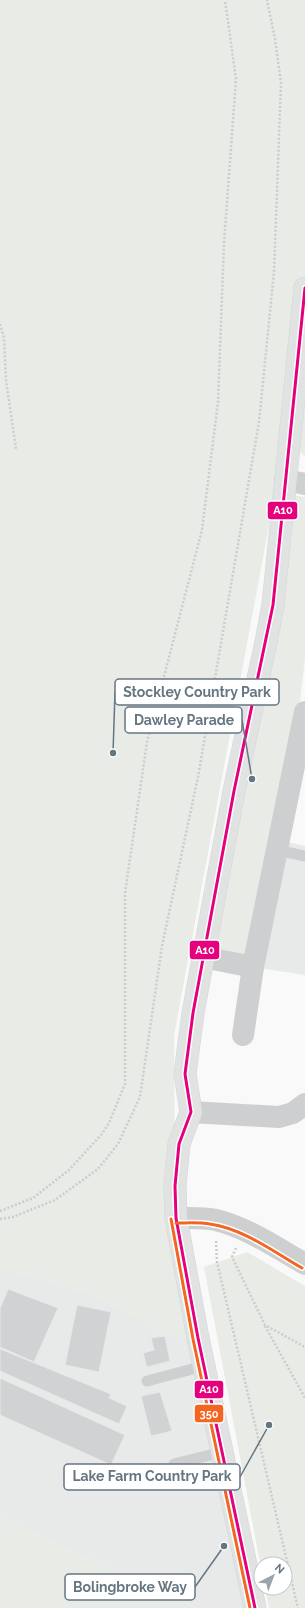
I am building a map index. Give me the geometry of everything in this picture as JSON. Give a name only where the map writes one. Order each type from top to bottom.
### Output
[{"type":"main road","points":[[255,1608],[204,1366],[176,1218],[175,1186],[177,1152],[182,1134],[191,1112],[185,1068],[193,1013],[234,791],[268,635],[274,591],[295,482],[305,288]]},
{"type":"street","points":[[243,1035],[252,967],[277,850],[298,777],[305,712]]},
{"type":"street","points":[[203,958],[252,967]]},
{"type":"street","points":[[191,1112],[279,1118],[293,1113],[305,1104]]},
{"type":"street","points":[[176,1218],[196,1217],[230,1224],[305,1264]]},
{"type":"lane","points":[[277,850],[305,856]]},
{"type":"lane","points":[[147,1380],[204,1366]]},
{"type":"lane","points":[[174,1464],[222,1452]]},
{"type":"path","points":[[0,1211],[33,1198],[69,1170],[105,1129],[125,1084],[125,893],[147,742],[202,530],[218,402],[224,243],[236,79],[225,0]]},
{"type":"path","points":[[0,1219],[14,1217],[56,1200],[98,1169],[118,1144],[140,1097],[162,946],[198,777],[260,422],[274,272],[281,83],[275,39],[267,0]]},
{"type":"path","points":[[0,324],[4,338],[6,380],[16,449]]},
{"type":"path","points":[[215,1220],[217,1262],[298,1608]]},
{"type":"path","points":[[247,1233],[232,1257],[265,1325],[305,1398]]},
{"type":"path","points":[[265,1325],[305,1347]]},
{"type":"shaded area","points":[[0,0],[305,0],[305,301],[279,472],[174,1035],[175,1186],[198,1338],[169,1335],[92,1294],[0,1267]]},
{"type":"shaded area","points":[[305,362],[305,456],[299,451]]},
{"type":"shaded area","points":[[292,495],[305,497],[305,659],[291,776],[253,967],[203,957]]},
{"type":"shaded area","points":[[275,839],[305,846],[305,975],[253,967]]},
{"type":"shaded area","points":[[247,1252],[305,1286],[305,1608],[269,1608],[267,1596],[293,1596],[293,1556],[259,1556],[204,1267]]},
{"type":"shaded area","points":[[0,1267],[92,1294],[169,1335],[198,1338],[251,1608],[198,1608],[0,1518]]},
{"type":"shaded area","points":[[0,1518],[198,1608],[0,1608]]},
{"type":"building","points":[[8,1289],[58,1308],[34,1362],[0,1347],[0,1309]]},
{"type":"building","points":[[77,1305],[111,1312],[99,1372],[65,1365]]},
{"type":"building","points":[[165,1336],[170,1361],[147,1367],[143,1353],[154,1350],[151,1338]]},
{"type":"building","points":[[0,1349],[111,1394],[109,1398],[127,1406],[119,1424],[0,1371]]},
{"type":"building","points":[[0,1378],[125,1435],[111,1465],[0,1415]]},
{"type":"building","points":[[160,1392],[172,1431],[151,1436],[141,1396]]},
{"type":"transit line","name":"A10","points":[[255,1608],[198,1338],[176,1218],[175,1186],[179,1144],[191,1112],[185,1074],[193,1013],[234,791],[273,605],[305,288]]},
{"type":"transit line","name":"350","points":[[171,1219],[193,1339],[250,1608]]},
{"type":"transit line","name":"350","points":[[176,1223],[206,1223],[235,1231],[258,1242],[302,1268]]},
{"type":"place","name":"Stockley Country Park","points":[[113,753]]},
{"type":"place","name":"Dawley Parade","points":[[252,779]]},
{"type":"place","name":"Lake Farm Country Park","points":[[269,1425]]},
{"type":"place","name":"Bolingbroke Way","points":[[224,1546]]}]
